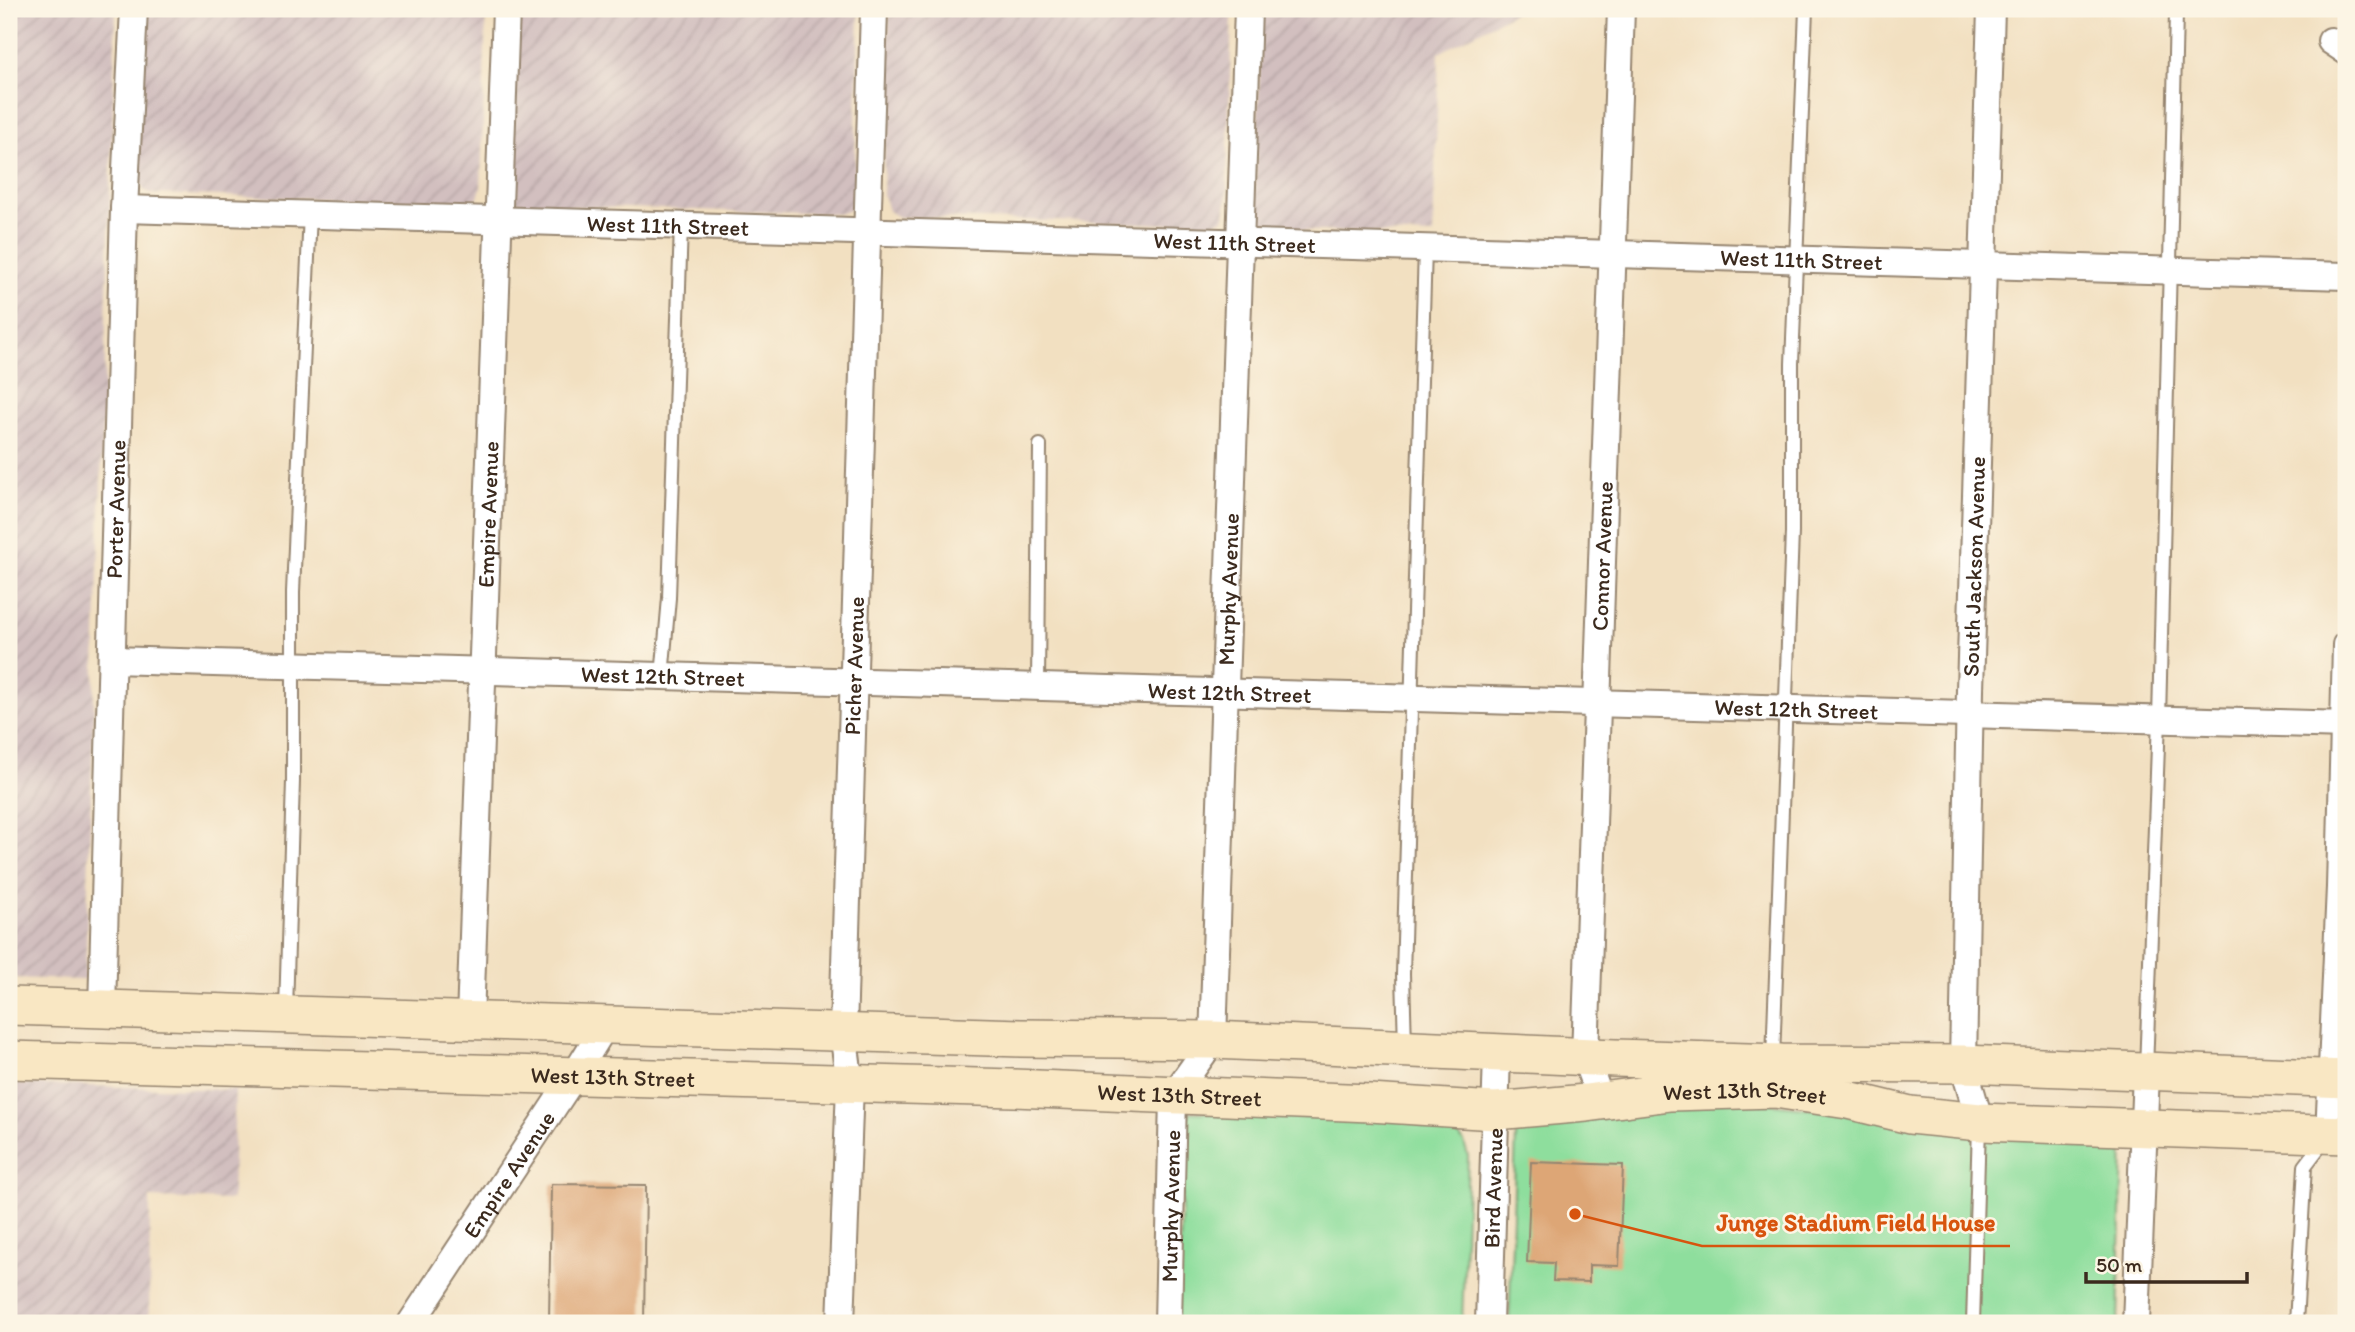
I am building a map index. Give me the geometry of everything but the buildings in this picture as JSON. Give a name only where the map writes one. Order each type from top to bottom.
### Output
[{"type":"street","name":"Porter Avenue","points":[[85,1009],[112,660],[124,209],[134,9]]},
{"type":"street","name":"Empire Avenue","points":[[483,1021],[484,671],[506,9]]},
{"type":"street","name":"Picher Avenue","points":[[841,1323],[850,1084],[843,1031],[874,9]]},
{"type":"street","name":"Murphy Avenue","points":[[1168,1323],[1173,1096],[1213,1040],[1248,9]]},
{"type":"street","name":"Connor Avenue","points":[[1601,1101],[1585,1057],[1621,9]]},
{"type":"street","name":"South Jackson Avenue","points":[[1980,1122],[1963,1064],[1970,714],[1991,9]]},
{"type":"street","name":"West 11th Street","points":[[124,209],[2346,276]]},
{"type":"street","points":[[2337,1135],[2346,645]]},
{"type":"street","name":"West 12th Street","points":[[112,660],[2345,725]]},
{"type":"street","name":"West 13th Street","points":[[9,1006],[1021,1038],[1213,1040],[1585,1057],[1963,1064],[2339,1079]]},
{"type":"street","points":[[65,1062],[85,1009]]},
{"type":"street","points":[[146,1064],[150,1010]]},
{"type":"street","points":[[283,1069],[286,1014]]},
{"type":"street","points":[[360,1071],[363,1016]]},
{"type":"street","points":[[483,1021],[497,1074]]},
{"type":"street","name":"Empire Avenue","points":[[411,1323],[606,1024]]},
{"type":"street","points":[[658,1079],[660,1026]]},
{"type":"street","points":[[1014,1088],[1021,1038]]},
{"type":"street","points":[[1370,1103],[1388,1048]]},
{"type":"street","name":"Bird Avenue","points":[[1489,1323],[1497,1053]]},
{"type":"street","name":"West 13th Street","points":[[9,1060],[1014,1088],[1495,1111],[1670,1092],[1775,1089],[1848,1100],[1910,1115],[1980,1122],[2337,1135]]},
{"type":"street","points":[[2136,1323],[2146,1072]]},
{"type":"lane","points":[[1773,1062],[1792,532],[1796,260],[1806,9]]},
{"type":"lane","points":[[2146,1072],[2159,719],[2176,13]]},
{"type":"lane","points":[[286,1014],[295,665],[293,592],[310,213]]},
{"type":"lane","points":[[662,677],[669,598],[681,225]]},
{"type":"lane","points":[[1388,1048],[1403,974],[1425,249]]},
{"type":"lane","points":[[1038,688],[1040,444]]},
{"type":"lane","points":[[1973,1323],[1980,1122]]},
{"type":"lane","points":[[2296,1323],[2305,1166],[2337,1135]]},
{"type":"shaded area","points":[[9,9],[116,9],[85,980],[9,978]]},
{"type":"shaded area","points":[[143,9],[486,9],[481,188],[478,197],[470,203],[152,194],[144,190],[137,172]]},
{"type":"shaded area","points":[[518,9],[859,9],[852,209],[839,214],[525,205],[516,201],[511,194]]},
{"type":"shaded area","points":[[889,9],[1232,9],[1226,211],[1223,219],[1209,225],[899,217],[888,211],[883,194]]},
{"type":"shaded area","points":[[1262,9],[1521,9],[1439,53],[1433,235],[1265,229],[1257,223],[1254,216]]},
{"type":"shaded area","points":[[9,1084],[235,1090],[232,1200],[150,1198],[149,1323],[9,1323]]},
{"type":"green space","points":[[1694,1095],[2123,1144],[2118,1323],[1509,1323],[1516,1135],[1519,1128],[1525,1123]]},
{"type":"green space","points":[[1190,1112],[1402,1116],[1423,1127],[1453,1129],[1464,1142],[1468,1156],[1462,1323],[1177,1323],[1185,1124]]},
{"type":"place","name":"Junge Stadium Field House","points":[[1575,1214]]}]
